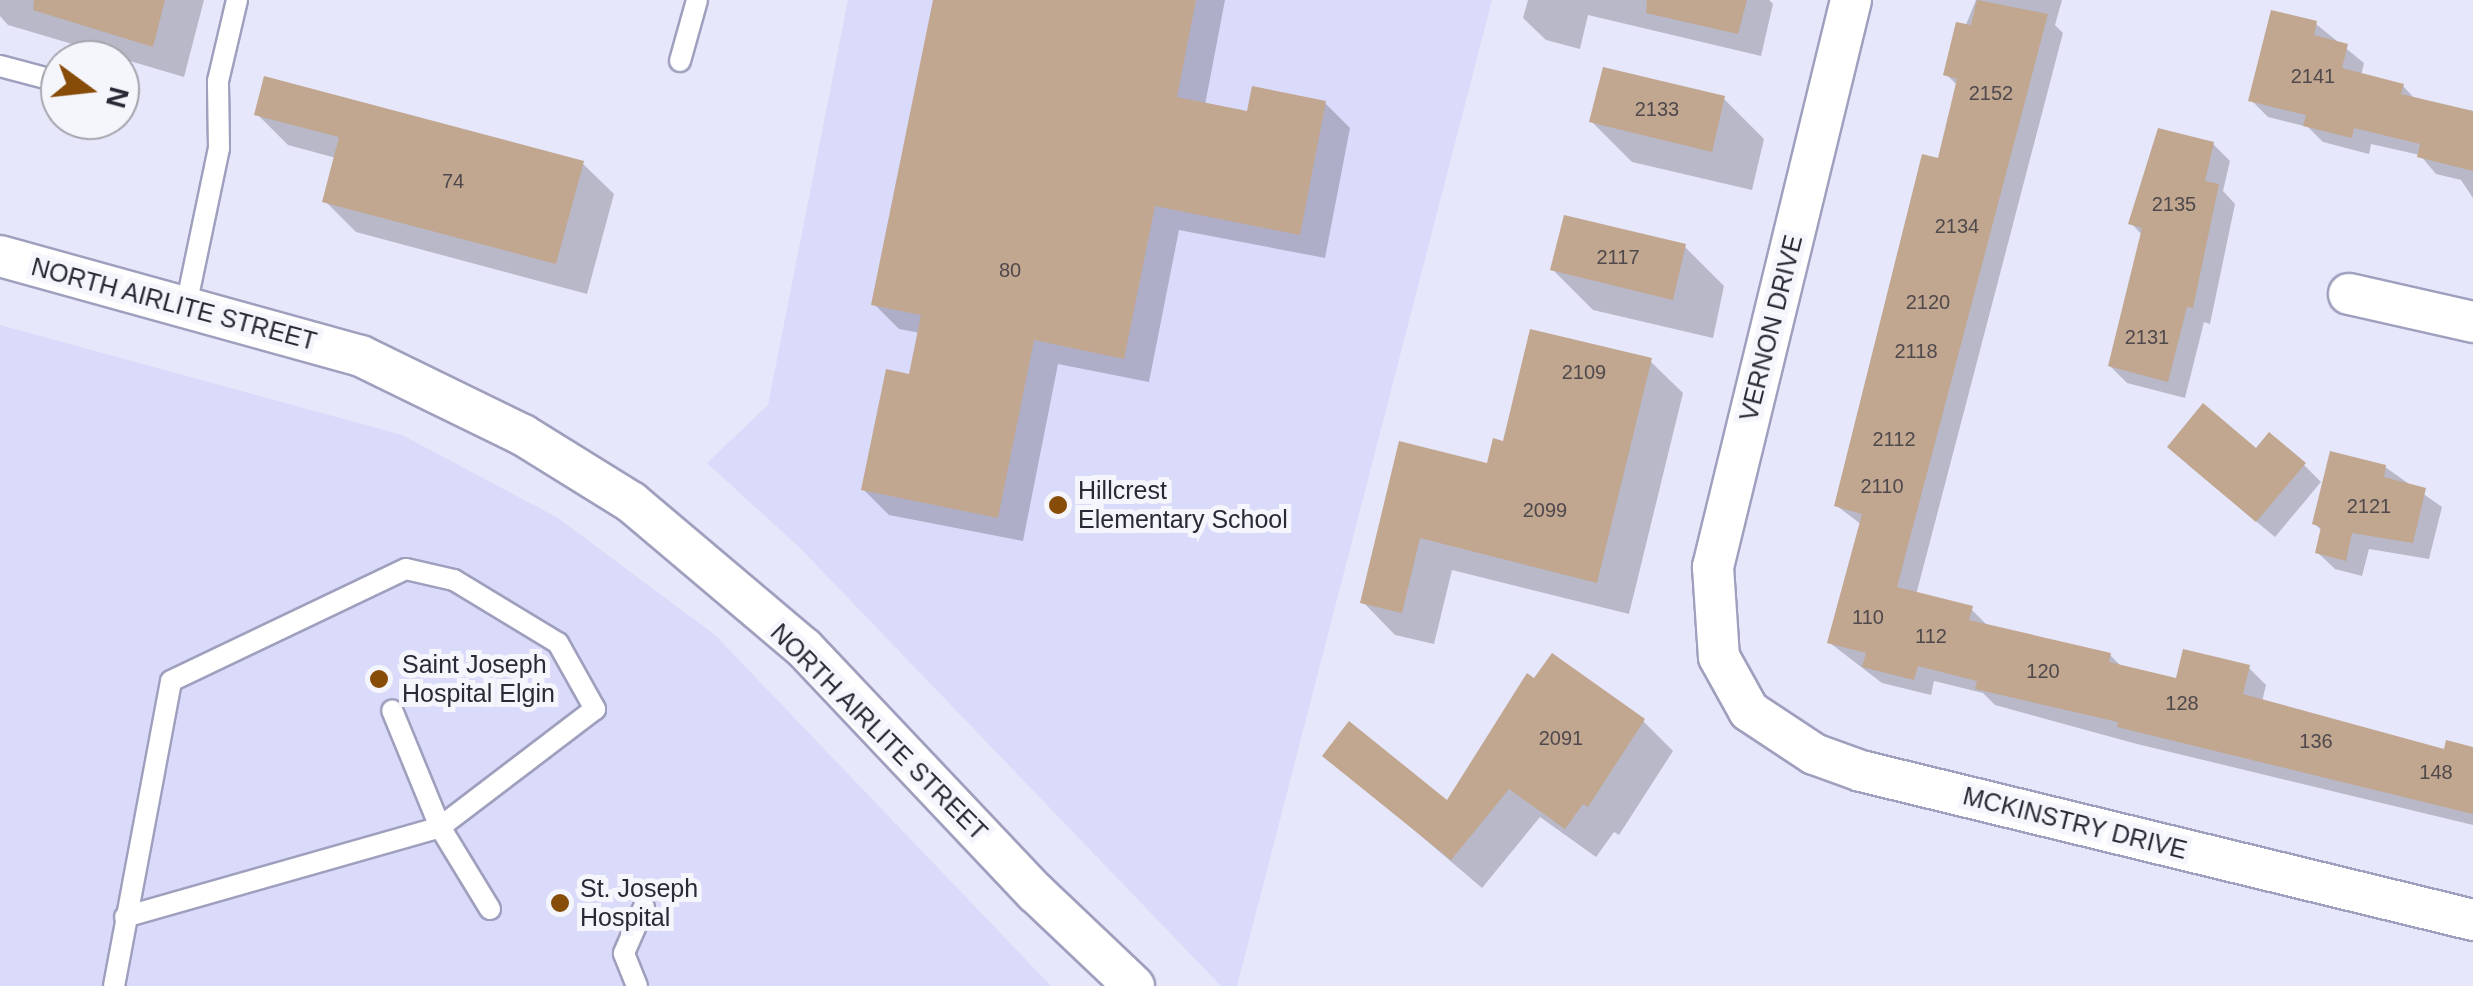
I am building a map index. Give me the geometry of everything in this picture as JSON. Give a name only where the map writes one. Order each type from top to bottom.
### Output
[{"type":"street","name":"VERNON DRIVE","points":[[1719,657],[1710,598],[1720,530],[1851,0]]},
{"type":"street","name":"NORTH AIRLITE STREET","points":[[0,256],[361,356],[523,435],[631,502],[804,648],[1036,893],[1134,986]]},
{"type":"street","points":[[2349,294],[2473,322]]},
{"type":"street","name":"MCKINSTRY DRIVE","points":[[1719,657],[1749,712],[1830,760],[2473,920]]},
{"type":"lane","points":[[186,306],[219,148],[218,81],[237,0]]},
{"type":"lane","points":[[680,61],[697,0]]},
{"type":"lane","points":[[0,66],[40,77]]},
{"type":"lane","points":[[114,986],[125,917],[171,680],[406,569],[454,580],[558,643],[595,710],[440,827],[125,917]]},
{"type":"lane","points":[[392,710],[440,827],[490,908]]},
{"type":"lane","points":[[637,986],[624,953],[644,907]]},
{"type":"shaded area","name":"Hillcrest Elementary School","points":[[848,0],[1492,0],[1237,986],[1221,986],[800,548],[707,463],[768,405]]},
{"type":"shaded area","name":"Saint Joseph Hospital Elgin","points":[[0,325],[402,435],[558,518],[715,635],[1051,986],[0,986]]},
{"type":"building","points":[[34,0],[165,0],[153,47],[33,10]]},
{"type":"building","points":[[933,0],[1196,0],[1177,97],[1247,111],[1252,86],[1326,101],[1300,235],[1155,206],[1124,359],[1034,340],[998,518],[861,490],[886,369],[909,374],[921,315],[871,305]]},
{"type":"building","points":[[1647,0],[1747,0],[1738,34],[1646,13]]},
{"type":"building","points":[[1977,0],[2048,14],[1897,587],[1973,606],[1969,620],[2111,653],[2109,662],[2176,678],[2183,649],[2250,665],[2243,694],[2444,749],[2446,740],[2473,747],[2473,814],[2117,727],[2118,722],[1975,689],[1977,681],[1918,666],[1914,680],[1862,667],[1866,653],[1827,643],[1862,514],[1834,506],[1922,154],[1938,158],[1957,79],[1943,75],[1956,22],[1971,25]]},
{"type":"building","points":[[2271,10],[2317,21],[2314,35],[2348,44],[2342,68],[2404,84],[2401,94],[2473,111],[2473,171],[2417,157],[2420,144],[2354,128],[2352,138],[2303,126],[2306,115],[2248,101]]},
{"type":"building","points":[[1603,67],[1725,96],[1712,152],[1589,122]]},
{"type":"building","points":[[264,76],[584,161],[556,264],[322,202],[339,137],[254,115]]},
{"type":"building","points":[[2158,128],[2214,142],[2205,181],[2219,184],[2193,308],[2187,307],[2168,382],[2108,366],[2142,228],[2128,224]]},
{"type":"building","points":[[1564,215],[1686,244],[1673,300],[1550,270]]},
{"type":"building","points":[[1530,329],[1652,358],[1597,583],[1420,538],[1402,613],[1360,603],[1399,441],[1487,463],[1493,438],[1503,441]]},
{"type":"building","points":[[2203,403],[2256,448],[2269,432],[2306,463],[2256,522],[2167,447]]},
{"type":"building","points":[[2330,451],[2386,465],[2384,477],[2426,488],[2413,543],[2352,533],[2346,561],[2315,553],[2321,527],[2312,524]]},
{"type":"building","points":[[1552,653],[1645,719],[1588,807],[1583,804],[1565,829],[1509,789],[1451,860],[1322,756],[1349,721],[1447,800],[1527,673],[1534,678]]},
{"type":"place","name":"Hillcrest Elementary School","points":[[1058,505]]},
{"type":"place","name":"Saint Joseph Hospital Elgin","points":[[379,679]]},
{"type":"place","name":"St. Joseph Hospital","points":[[560,903]]}]
